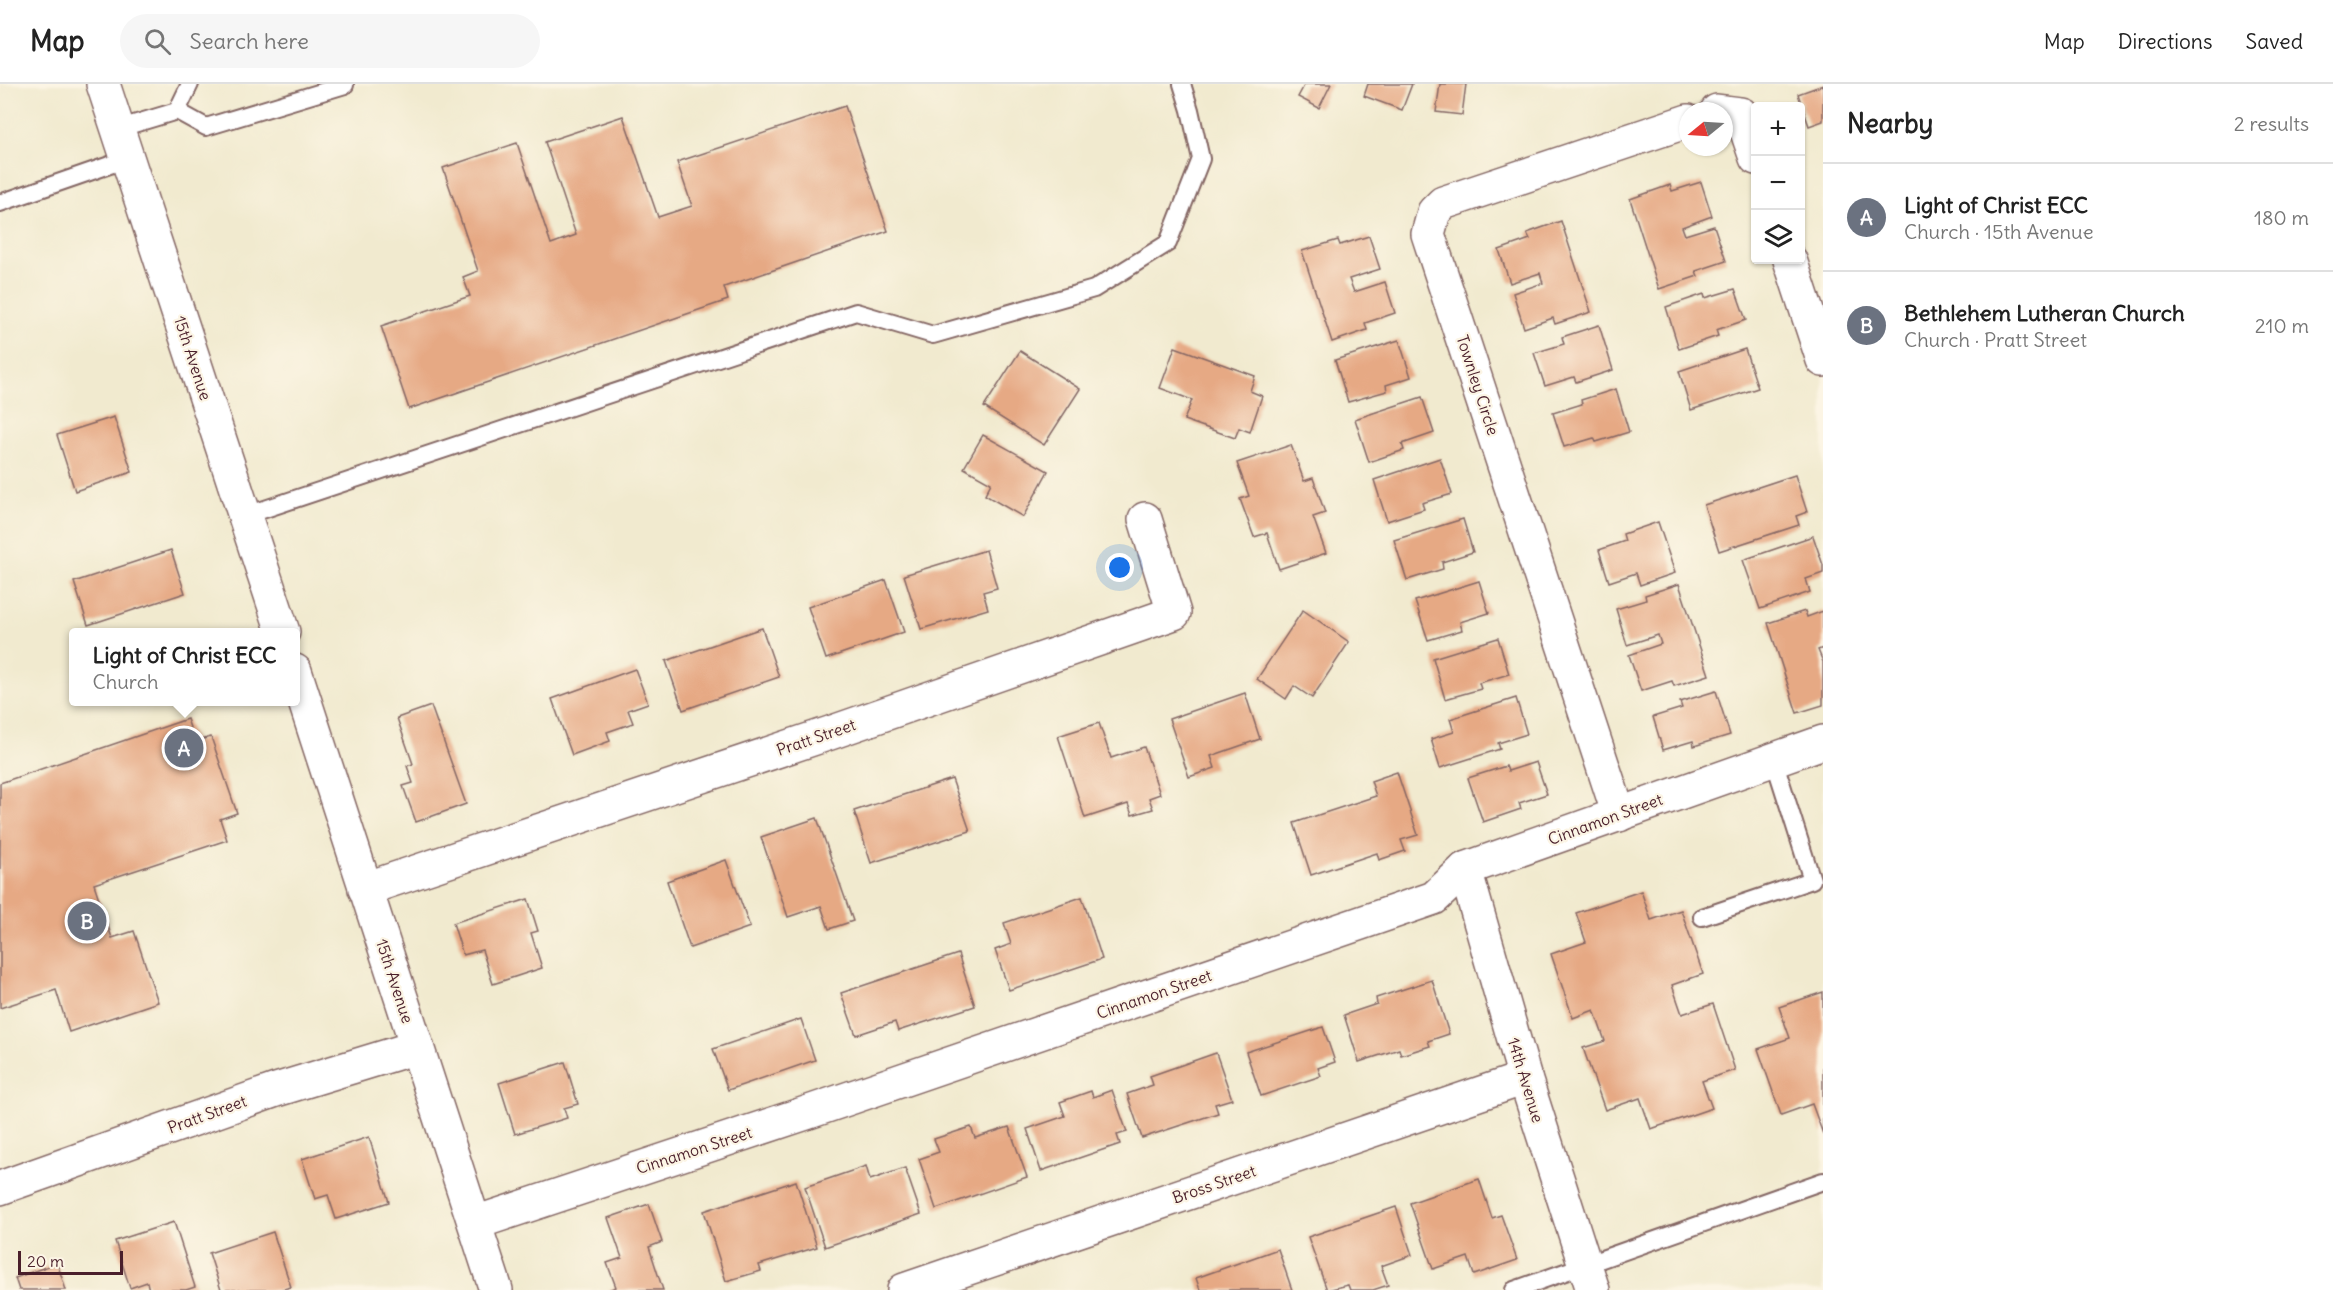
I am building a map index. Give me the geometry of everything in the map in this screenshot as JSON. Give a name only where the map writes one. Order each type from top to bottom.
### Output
[{"type":"street","name":"15th Avenue","points":[[103,84],[281,628]]},
{"type":"street","points":[[1733,113],[1741,114],[1754,156]]},
{"type":"street","name":"Townley Circle","points":[[1619,815],[1428,234],[1434,212],[1443,203],[1679,124]]},
{"type":"street","points":[[1791,264],[1823,360]]},
{"type":"street","name":"Pratt Street","points":[[365,889],[818,737],[1174,613],[1145,519]]},
{"type":"street","name":"15th Avenue","points":[[300,687],[496,1290]]},
{"type":"street","name":"Cinnamon Street","points":[[475,1224],[1434,898],[1465,869],[1823,742]]},
{"type":"street","name":"14th Avenue","points":[[1465,869],[1525,1078],[1589,1278]]},
{"type":"street","name":"Pratt Street","points":[[0,1188],[276,1090],[417,1047]]},
{"type":"street","name":"Bross Street","points":[[904,1290],[1525,1078]]},
{"type":"lane","points":[[0,202],[122,144],[177,111],[190,84]]},
{"type":"lane","points":[[244,516],[856,312],[933,335],[1094,289],[1168,243],[1201,159],[1182,84]]},
{"type":"lane","points":[[177,111],[206,126],[345,85]]},
{"type":"lane","points":[[1702,917],[1817,878],[1774,760]]},
{"type":"lane","points":[[1514,1290],[1589,1278],[1823,1180]]},
{"type":"building","points":[[1305,84],[1331,84],[1319,108],[1298,97]]},
{"type":"building","points":[[1368,84],[1412,84],[1402,110],[1364,96]]},
{"type":"building","points":[[1440,84],[1466,84],[1462,115],[1436,112]]},
{"type":"building","points":[[1823,85],[1823,121],[1809,126],[1805,114],[1805,102],[1801,102],[1798,94]]},
{"type":"building","points":[[845,106],[888,231],[724,287],[728,300],[409,409],[381,326],[470,296],[463,277],[478,271],[443,168],[517,143],[551,244],[576,235],[545,142],[623,116],[658,217],[692,206],[677,162]]},
{"type":"building","points":[[1701,182],[1712,216],[1682,227],[1685,235],[1714,226],[1726,261],[1696,271],[1698,276],[1659,289],[1630,199],[1670,185],[1672,191]]},
{"type":"building","points":[[1561,221],[1591,312],[1555,324],[1553,318],[1524,328],[1513,293],[1543,283],[1540,273],[1510,283],[1499,250],[1530,239],[1527,233]]},
{"type":"building","points":[[1369,236],[1380,269],[1349,279],[1354,292],[1385,282],[1395,313],[1365,323],[1367,330],[1332,342],[1302,251],[1338,240],[1340,245]]},
{"type":"building","points":[[1735,289],[1746,320],[1716,330],[1718,336],[1679,349],[1666,307],[1704,294],[1705,298]]},
{"type":"building","points":[[1599,325],[1613,370],[1576,382],[1574,377],[1545,386],[1534,353],[1564,344],[1562,337]]},
{"type":"building","points":[[1399,340],[1411,377],[1386,385],[1387,391],[1348,402],[1335,360]]},
{"type":"building","points":[[1175,347],[1255,376],[1250,391],[1262,396],[1250,432],[1239,428],[1235,438],[1184,420],[1192,400],[1160,388]]},
{"type":"building","points":[[1745,349],[1758,388],[1691,410],[1679,371]]},
{"type":"building","points":[[1020,351],[1080,389],[1044,445],[984,407]]},
{"type":"building","points":[[1616,389],[1629,432],[1596,442],[1594,438],[1564,447],[1553,413],[1582,404],[1581,400]]},
{"type":"building","points":[[1422,397],[1434,433],[1402,444],[1404,450],[1369,462],[1355,419]]},
{"type":"building","points":[[114,417],[132,472],[75,491],[57,435]]},
{"type":"building","points":[[983,435],[1048,471],[1023,517],[985,495],[991,483],[964,468]]},
{"type":"building","points":[[1291,445],[1304,481],[1313,478],[1325,513],[1313,517],[1326,553],[1279,569],[1267,533],[1254,537],[1240,499],[1249,496],[1237,463]]},
{"type":"building","points":[[1440,458],[1452,494],[1422,503],[1424,509],[1387,521],[1374,480]]},
{"type":"building","points":[[1795,475],[1807,512],[1796,516],[1799,525],[1719,551],[1704,505]]},
{"type":"building","points":[[1463,519],[1473,552],[1442,562],[1443,569],[1407,580],[1394,540]]},
{"type":"building","points":[[1658,522],[1675,573],[1640,585],[1636,573],[1609,582],[1599,550],[1625,541],[1623,534]]},
{"type":"building","points":[[1813,536],[1823,565],[1823,573],[1806,579],[1810,592],[1760,609],[1743,560]]},
{"type":"building","points":[[171,550],[185,593],[88,625],[74,582]]},
{"type":"building","points":[[986,550],[997,588],[983,592],[988,609],[921,629],[904,575]]},
{"type":"building","points":[[886,580],[904,632],[826,659],[808,607]]},
{"type":"building","points":[[1479,581],[1489,613],[1460,622],[1462,630],[1428,640],[1415,601]]},
{"type":"building","points":[[1679,584],[1709,675],[1674,686],[1672,681],[1641,691],[1629,655],[1661,644],[1658,635],[1627,645],[1616,609],[1646,600],[1645,595]]},
{"type":"building","points":[[1303,610],[1349,642],[1312,698],[1294,686],[1286,699],[1257,679]]},
{"type":"building","points":[[1805,611],[1807,617],[1823,611],[1823,648],[1818,650],[1823,662],[1823,705],[1797,713],[1768,623]]},
{"type":"building","points":[[762,628],[779,677],[683,710],[666,661]]},
{"type":"building","points":[[1498,638],[1509,674],[1479,683],[1481,689],[1445,699],[1433,658]]},
{"type":"building","points":[[635,669],[648,703],[628,710],[633,723],[607,732],[610,741],[572,755],[552,699]]},
{"type":"building","points":[[1716,691],[1730,735],[1694,746],[1693,741],[1663,750],[1653,717],[1682,708],[1680,702]]},
{"type":"building","points":[[1245,693],[1260,739],[1211,756],[1215,768],[1189,777],[1169,719]]},
{"type":"building","points":[[1516,698],[1527,734],[1498,743],[1500,749],[1440,768],[1431,739],[1454,732],[1450,719]]},
{"type":"building","points":[[431,706],[466,804],[416,822],[403,786],[413,783],[407,766],[413,764],[397,718]]},
{"type":"building","points":[[187,719],[195,742],[211,737],[237,813],[220,819],[227,840],[94,884],[112,938],[134,931],[158,1002],[69,1032],[56,990],[0,1008],[0,783]]},
{"type":"building","points":[[1099,723],[1111,758],[1144,747],[1160,794],[1149,798],[1153,809],[1132,815],[1128,804],[1085,818],[1058,736]]},
{"type":"building","points":[[1536,762],[1547,794],[1519,803],[1521,809],[1483,822],[1468,778],[1506,766],[1508,771]]},
{"type":"building","points":[[1397,772],[1418,835],[1401,840],[1405,851],[1379,860],[1377,853],[1311,875],[1294,823],[1376,796],[1371,781]]},
{"type":"building","points":[[952,779],[970,831],[871,863],[854,811]]},
{"type":"building","points":[[817,818],[853,921],[829,929],[821,906],[788,917],[761,837]]},
{"type":"building","points":[[726,860],[750,927],[690,948],[667,881]]},
{"type":"building","points":[[1641,891],[1651,920],[1681,910],[1703,974],[1672,985],[1682,1014],[1713,1004],[1735,1070],[1702,1081],[1712,1108],[1651,1129],[1640,1098],[1605,1110],[1583,1048],[1605,1041],[1594,1010],[1573,1018],[1551,954],[1586,942],[1576,913]]},
{"type":"building","points":[[1082,897],[1102,959],[1009,990],[995,950],[1011,944],[1004,923]]},
{"type":"building","points":[[528,899],[538,931],[531,933],[542,968],[493,984],[482,950],[463,955],[453,923]]},
{"type":"building","points":[[958,954],[975,1006],[898,1031],[895,1022],[856,1035],[841,993]]},
{"type":"building","points":[[1432,980],[1449,1034],[1428,1041],[1430,1046],[1401,1055],[1399,1049],[1359,1062],[1344,1015],[1377,1004],[1376,998]]},
{"type":"building","points":[[1823,992],[1823,1134],[1812,1104],[1781,1115],[1758,1049],[1790,1038],[1779,1007]]},
{"type":"building","points":[[801,1019],[815,1060],[728,1090],[713,1049]]},
{"type":"building","points":[[1323,1027],[1335,1062],[1318,1068],[1321,1076],[1261,1096],[1246,1052]]},
{"type":"building","points":[[1216,1053],[1232,1099],[1215,1104],[1218,1113],[1142,1138],[1127,1094],[1153,1085],[1150,1076]]},
{"type":"building","points":[[565,1062],[578,1104],[564,1108],[567,1118],[515,1134],[499,1083]]},
{"type":"building","points":[[1112,1090],[1127,1132],[1117,1135],[1120,1144],[1041,1171],[1027,1129],[1065,1116],[1060,1102],[1091,1091],[1093,1097]]},
{"type":"building","points":[[971,1127],[975,1138],[1009,1127],[1027,1177],[936,1209],[919,1159],[939,1152],[934,1139]]},
{"type":"building","points":[[369,1137],[389,1202],[336,1219],[328,1195],[315,1199],[302,1159]]},
{"type":"building","points":[[866,1166],[870,1180],[905,1168],[921,1214],[825,1247],[805,1187]]},
{"type":"building","points":[[1479,1179],[1492,1218],[1501,1215],[1517,1260],[1474,1275],[1468,1257],[1433,1269],[1410,1203]]},
{"type":"building","points":[[796,1181],[817,1247],[759,1265],[761,1271],[726,1281],[704,1211]]},
{"type":"building","points":[[649,1204],[662,1242],[649,1247],[663,1290],[608,1290],[616,1287],[607,1263],[622,1258],[608,1218]]},
{"type":"building","points":[[1396,1207],[1412,1255],[1381,1266],[1388,1285],[1373,1290],[1350,1290],[1348,1285],[1327,1290],[1308,1237]]},
{"type":"building","points":[[174,1222],[195,1287],[186,1290],[149,1290],[147,1282],[130,1288],[115,1241]]},
{"type":"building","points":[[273,1232],[291,1287],[280,1290],[221,1290],[209,1253]]},
{"type":"building","points":[[1278,1249],[1292,1290],[1200,1290],[1196,1278]]},
{"type":"building","points":[[57,1263],[66,1290],[19,1290],[15,1278]]},
{"type":"place","name":"Light of Christ ECC","points":[[184,748]]},
{"type":"place","name":"Bethlehem Lutheran Church","points":[[87,921]]}]
